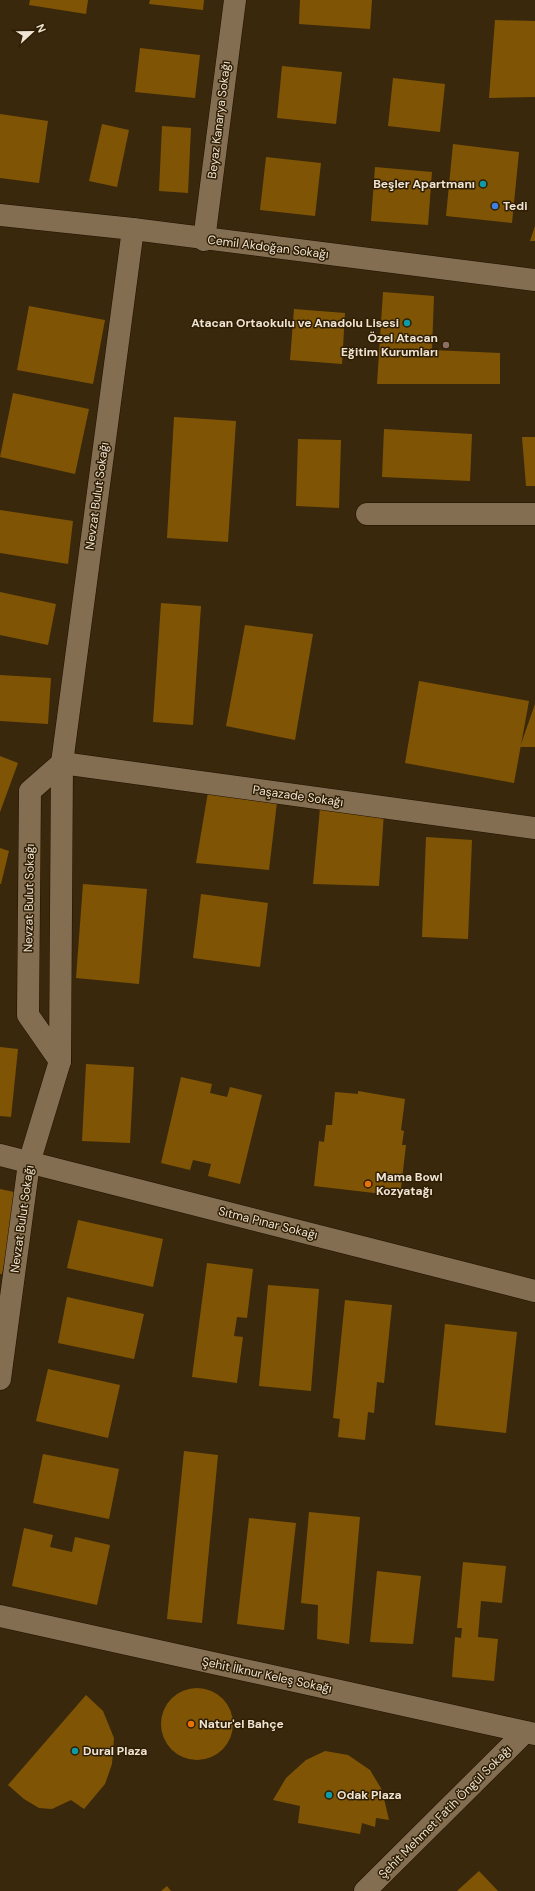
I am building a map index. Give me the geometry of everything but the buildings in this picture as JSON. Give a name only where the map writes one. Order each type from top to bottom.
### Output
[{"type":"street","name":"Beyaz Kanarya Sokağı","points":[[204,240],[235,0]]},
{"type":"street","name":"Cemil Akdoğan Sokağı","points":[[0,215],[535,280]]},
{"type":"street","name":"Nevzat Bulut Sokağı","points":[[0,1380],[29,1163],[60,1061],[62,764],[133,230]]},
{"type":"street","points":[[367,514],[535,514]]},
{"type":"street","name":"Nevzat Bulut Sokağı","points":[[60,1061],[28,1014],[28,1007],[30,791],[62,764]]},
{"type":"street","name":"Paşazade Sokağı","points":[[62,764],[535,828]]},
{"type":"street","name":"Sıtma Pınar Sokağı","points":[[0,1155],[535,1292]]},
{"type":"street","name":"Şehit İlknur Keleş Sokağı","points":[[0,1616],[530,1733]]},
{"type":"street","name":"Şehit Mehmet Fatih Öngül Sokağı","points":[[365,1891],[530,1733]]},
{"type":"place","name":"Beşler Apartmanı","points":[[483,184]]},
{"type":"place","name":"Tedi","points":[[495,206]]},
{"type":"place","name":"Atacan Ortaokulu ve Anadolu Lisesi","points":[[407,323]]},
{"type":"place","name":"Özel Atacan Eğitim Kurumları","points":[[446,345]]},
{"type":"place","name":"Mama Bowl Kozyatağı","points":[[368,1184]]},
{"type":"place","name":"Natur'el Bahçe","points":[[191,1724]]},
{"type":"place","name":"Dural Plaza","points":[[75,1751]]},
{"type":"place","name":"Odak Plaza","points":[[329,1795]]}]
